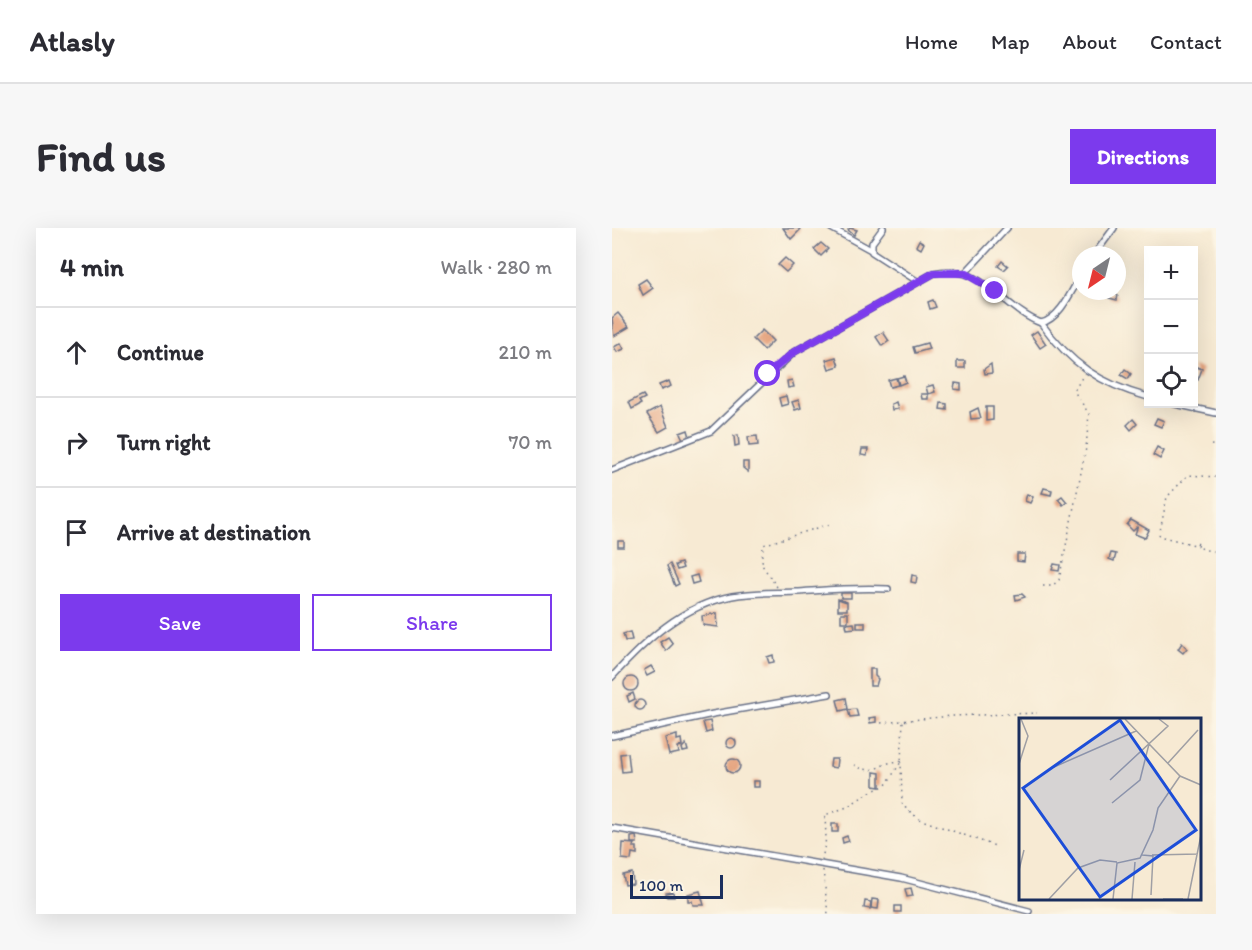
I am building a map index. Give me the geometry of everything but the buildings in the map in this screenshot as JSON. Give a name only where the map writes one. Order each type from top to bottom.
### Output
[{"type":"street","points":[[831,228],[871,250],[917,280]]},
{"type":"street","points":[[871,250],[872,243],[883,228]]},
{"type":"street","points":[[965,273],[1007,228]]},
{"type":"street","points":[[1101,246],[1114,228]]},
{"type":"street","points":[[612,470],[711,431],[794,352],[917,280],[943,271],[965,273],[982,282],[1041,323],[1086,371],[1107,384],[1144,395]]},
{"type":"street","points":[[1041,323],[1048,321],[1057,311],[1072,288]]},
{"type":"street","points":[[1191,408],[1216,414]]},
{"type":"street","points":[[612,677],[646,640],[703,605],[733,596],[839,588],[888,589]]},
{"type":"street","points":[[612,736],[713,714],[829,694]]},
{"type":"street","points":[[612,828],[822,863],[923,883],[1029,911]]},
{"type":"path","points":[[1043,586],[1052,586],[1059,580],[1086,448],[1089,414],[1074,391],[1086,371]]},
{"type":"path","points":[[1211,445],[1216,447]]},
{"type":"path","points":[[1216,477],[1188,475],[1167,497],[1159,536],[1198,545],[1216,552]]},
{"type":"path","points":[[781,592],[762,565],[763,545],[831,525]]},
{"type":"path","points":[[881,723],[951,716],[1037,713]]},
{"type":"path","points":[[903,721],[902,805],[919,819],[998,847]]},
{"type":"path","points":[[854,765],[866,771],[881,768],[893,761],[901,762]]},
{"type":"path","points":[[828,914],[822,863],[826,838],[825,815],[847,807],[886,785],[901,762]]},
{"type":"route","points":[[768,374],[794,352],[886,297],[934,273],[950,271],[969,274],[995,291]]}]
